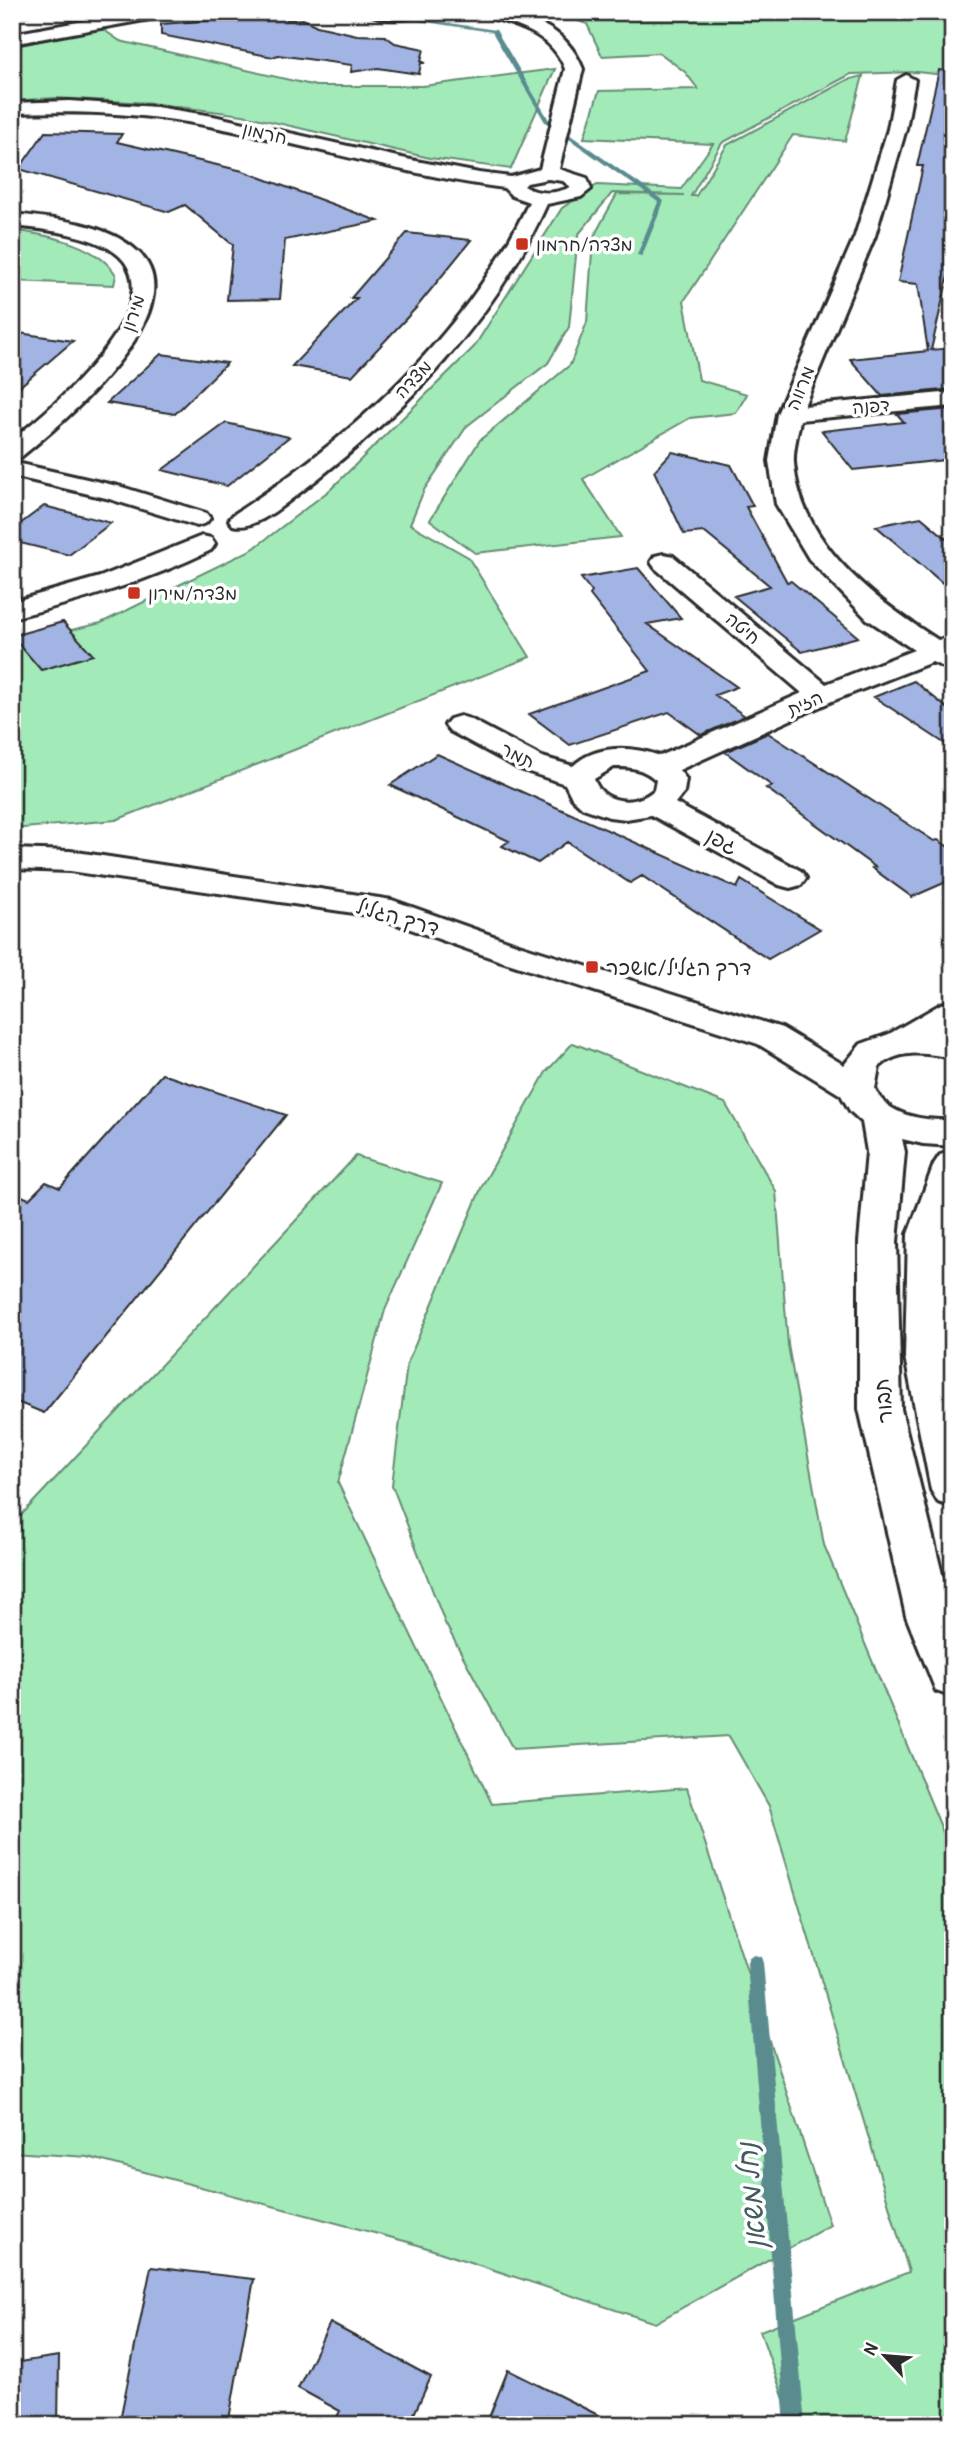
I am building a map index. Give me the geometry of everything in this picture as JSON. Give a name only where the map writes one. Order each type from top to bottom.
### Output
[{"type":"street","points":[[12,29],[104,12]]},
{"type":"street","points":[[12,39],[161,12]]},
{"type":"street","points":[[376,12],[417,12]]},
{"type":"street","points":[[487,12],[506,15],[535,27],[555,40],[572,61],[574,69],[548,173]]},
{"type":"street","name":"מרווה","points":[[906,80],[897,129],[864,236],[789,414],[781,461],[789,504],[818,553],[877,613],[946,652]]},
{"type":"street","name":"חרמון","points":[[12,108],[108,109],[178,116],[240,126],[413,168],[514,183]]},
{"type":"street","points":[[548,173],[575,178],[580,182],[581,189],[561,197],[540,198],[519,192],[514,183],[526,176],[548,173]]},
{"type":"street","name":"מצדה","points":[[199,531],[220,544],[236,540],[246,532],[247,528],[242,520],[319,466],[393,399],[434,357],[497,280],[527,230],[540,198]]},
{"type":"street","name":"מירון","points":[[12,220],[67,229],[117,246],[134,258],[142,273],[138,312],[131,328],[107,364],[64,409],[12,452]]},
{"type":"street","name":"דפנה","points":[[789,414],[953,399]]},
{"type":"street","points":[[12,469],[113,492],[199,531]]},
{"type":"street","points":[[12,610],[112,582],[199,531]]},
{"type":"street","name":"חיטה","points":[[664,562],[822,695]]},
{"type":"street","name":"הזית","points":[[660,766],[822,695],[946,652]]},
{"type":"street","name":"תמר","points":[[460,725],[531,763],[579,778]]},
{"type":"street","points":[[612,758],[645,760],[660,766],[671,779],[672,786],[663,800],[654,805],[632,810],[596,804],[582,792],[579,778],[585,769],[596,762],[612,758]]},
{"type":"street","name":"גפן","points":[[654,805],[790,878]]},
{"type":"street","name":"דרך הגליל","points":[[12,859],[70,861],[380,907],[507,952],[770,1036],[890,1046],[923,1041],[953,1047]]},
{"type":"street","points":[[868,1103],[857,1073],[865,1060],[953,1012]]},
{"type":"street","name":"דרך הגליל","points":[[770,1036],[868,1103],[896,1127],[917,1133],[953,1133]]},
{"type":"street","name":"תבור","points":[[868,1103],[886,1152],[878,1242],[880,1409],[929,1616],[953,1677]]},
{"type":"street","points":[[953,1164],[927,1234],[926,1357],[953,1490]]},
{"type":"green space","points":[[552,12],[953,12],[953,76],[917,72],[851,74],[722,143],[691,196],[696,196],[727,145],[847,80],[863,76],[845,141],[793,135],[684,301],[699,380],[747,394],[736,413],[690,418],[583,479],[621,537],[475,553],[430,520],[480,440],[570,365],[587,322],[593,238],[617,194],[684,195],[612,193],[578,235],[569,327],[548,363],[467,426],[424,490],[410,524],[468,557],[530,657],[116,820],[12,829],[12,644],[101,623],[253,549],[331,489],[474,347],[562,208],[597,185],[681,189],[713,144],[584,138],[599,91],[698,89],[685,72],[660,53],[602,56],[587,24]]},
{"type":"green space","points":[[101,28],[120,41],[316,86],[423,86],[555,69],[511,169],[430,158],[243,115],[150,103],[55,98],[12,101],[12,47]]},
{"type":"green space","points":[[12,230],[55,238],[84,248],[107,264],[116,275],[114,285],[12,281]]},
{"type":"green space","points":[[573,1043],[725,1103],[776,1191],[788,1345],[824,1545],[953,1856],[953,2425],[793,2425],[760,2331],[909,2272],[769,1806],[729,1736],[513,1749],[445,1623],[392,1485],[407,1364],[482,1186],[546,1072]]},
{"type":"green space","points":[[356,1156],[442,1183],[385,1310],[338,1483],[492,1804],[687,1788],[830,2225],[655,2323],[412,2243],[88,2157],[12,2152],[12,1525]]},
{"type":"building","points":[[283,15],[288,20],[303,19],[317,26],[357,35],[385,36],[395,43],[424,49],[421,61],[425,63],[421,63],[419,74],[378,68],[351,72],[352,65],[278,55],[273,57],[161,35],[161,24]]},
{"type":"building","points":[[939,70],[953,72],[953,255],[931,350],[953,348],[953,389],[882,396],[850,359],[928,351],[918,284],[898,282],[923,166],[917,166]]},
{"type":"building","points":[[45,132],[122,134],[117,142],[243,171],[378,221],[285,240],[280,299],[227,300],[233,245],[185,205],[169,212],[19,169]]},
{"type":"building","points":[[407,233],[471,240],[416,308],[352,376],[292,366],[357,298],[351,298]]},
{"type":"building","points":[[12,332],[73,341],[12,393]]},
{"type":"building","points":[[161,354],[227,363],[175,414],[107,403]]},
{"type":"building","points":[[953,409],[953,459],[853,470],[822,431],[904,422],[897,414]]},
{"type":"building","points":[[226,423],[289,437],[227,486],[162,470]]},
{"type":"building","points":[[672,452],[731,465],[753,506],[746,507],[787,582],[791,581],[858,637],[802,652],[734,596],[770,586],[704,532],[684,534],[654,471]]},
{"type":"building","points":[[44,506],[111,523],[69,555],[12,541],[12,530]]},
{"type":"building","points":[[921,517],[953,544],[953,592],[876,526]]},
{"type":"building","points":[[638,568],[681,618],[647,624],[737,687],[715,695],[745,716],[701,735],[669,712],[570,745],[529,714],[650,671],[590,595],[592,592],[581,578]]},
{"type":"building","points":[[63,622],[93,655],[41,670],[12,636]]},
{"type":"building","points":[[914,681],[953,713],[953,749],[874,697]]},
{"type":"building","points":[[768,733],[934,841],[938,840],[953,850],[953,879],[912,897],[766,788],[772,786],[725,752]]},
{"type":"building","points":[[437,754],[737,888],[741,880],[820,929],[768,959],[642,876],[630,883],[567,842],[538,863],[502,846],[509,841],[390,785]]},
{"type":"building","points":[[162,1074],[286,1115],[44,1413],[12,1400],[12,1192],[29,1199],[46,1182],[60,1188]]},
{"type":"building","points":[[151,2267],[254,2279],[228,2425],[119,2425]]},
{"type":"building","points":[[330,2323],[431,2377],[409,2425],[333,2425],[340,2411],[298,2388]]},
{"type":"building","points":[[59,2356],[58,2425],[12,2425],[12,2363]]},
{"type":"building","points":[[508,2370],[618,2425],[486,2425]]},
{"type":"waterway","points":[[12,18],[50,12]]},
{"type":"waterway","points":[[361,12],[494,31],[547,121],[661,201],[640,255]]},
{"type":"waterway","name":"נחל משאן","points":[[755,1963],[795,2425]]},
{"type":"place","name":"מצדה/חרמון","points":[[522,244]]},
{"type":"place","name":"מצדה/מירון","points":[[134,593]]},
{"type":"place","name":"דרך הגליל/אשכר","points":[[592,967]]}]
